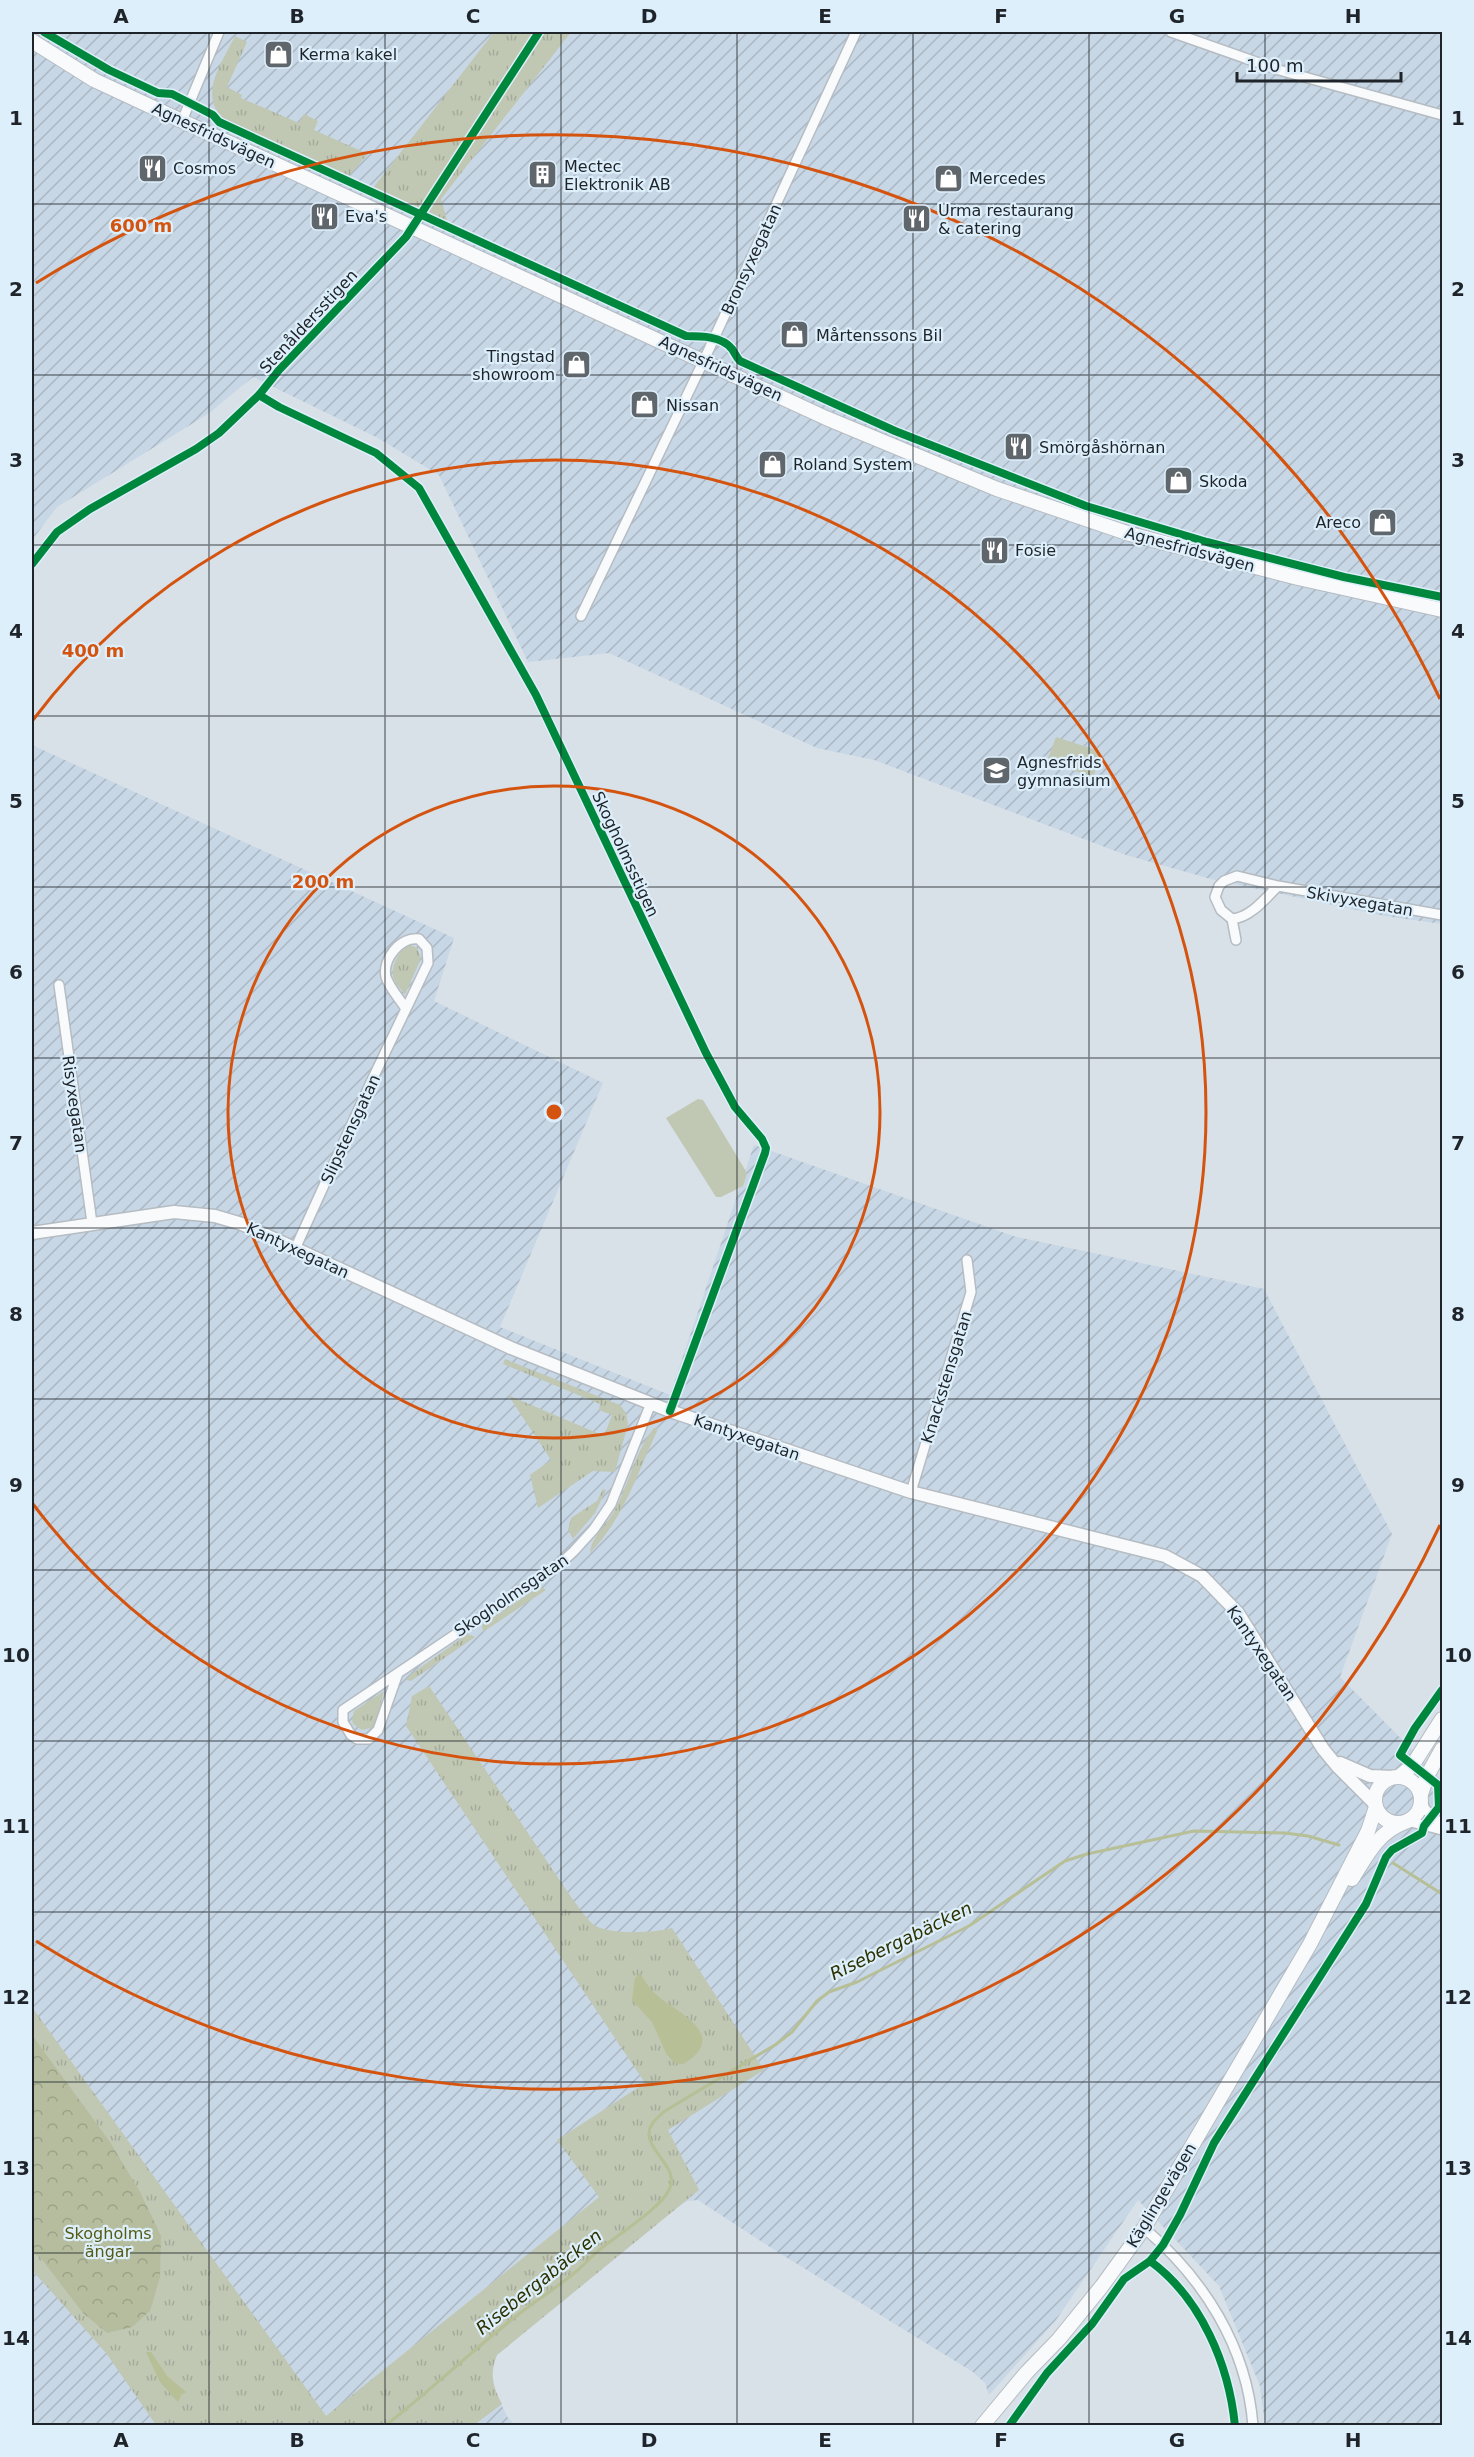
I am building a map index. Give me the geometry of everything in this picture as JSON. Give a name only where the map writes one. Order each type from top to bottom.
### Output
[{"type":"main road","name":"Agnesfridsvägen","points":[[32,41],[94,80],[890,446],[997,489],[1094,523],[1298,578],[1443,610]]},
{"type":"main road","points":[[1443,1719],[1412,1766],[1381,1784],[1377,1789],[1376,1805],[1381,1815],[1388,1821],[1405,1822],[1417,1814],[1427,1776],[1443,1749]]},
{"type":"main road","points":[[1396,1776],[1415,1783],[1421,1798]]},
{"type":"main road","name":"Käglingevägen","points":[[1310,1944],[1368,1831],[1376,1805]]},
{"type":"main road","name":"Käglingevägen","points":[[982,2426],[1027,2372],[1059,2339],[1102,2286],[1144,2228],[1310,1944],[1379,1838],[1392,1827],[1405,1822]]},
{"type":"street","points":[[182,121],[219,32]]},
{"type":"street","name":"Bronsyxegatan","points":[[581,616],[704,360],[856,32]]},
{"type":"street","points":[[1171,32],[1279,70],[1443,115]]},
{"type":"street","name":"Skivyxegatan","points":[[1236,940],[1232,919],[1221,910],[1215,897],[1219,886],[1230,877],[1246,876],[1278,886],[1443,915]]},
{"type":"street","points":[[1232,919],[1249,913],[1278,886]]},
{"type":"street","name":"Slipstensgatan","points":[[295,1249],[428,963],[427,948],[419,939],[413,938],[396,947],[386,969],[388,982],[406,1009]]},
{"type":"street","name":"Risyxegatan","points":[[59,985],[92,1223]]},
{"type":"street","name":"Kantyxegatan","points":[[32,1233],[156,1214],[192,1213],[242,1224],[511,1348],[651,1403],[911,1492],[1165,1556],[1193,1570],[1220,1593],[1238,1613],[1323,1749],[1376,1805]]},
{"type":"street","name":"Knackstensgatan","points":[[911,1492],[971,1292],[967,1260]]},
{"type":"street","name":"Skogholmsgatan","points":[[398,1673],[378,1730],[369,1739],[364,1740],[351,1735],[343,1722],[343,1710],[560,1564],[594,1529],[611,1504],[651,1403]]},
{"type":"street","name":"Kantyxegatan","points":[[1323,1749],[1341,1764],[1357,1772],[1370,1776],[1396,1776]]},
{"type":"street","points":[[1421,1798],[1425,1809],[1443,1825]]},
{"type":"street","points":[[1405,1822],[1443,1830]]},
{"type":"street","points":[[1144,2228],[1187,2270],[1215,2310],[1242,2368],[1253,2426]]},
{"type":"shaded area","points":[[32,32],[1442,32],[1442,924],[1385,916],[1211,879],[1126,855],[874,760],[817,748],[609,653],[528,662],[439,475],[378,438],[253,377],[208,414],[57,507],[32,540]]},
{"type":"shaded area","points":[[32,745],[454,938],[434,1001],[603,1083],[500,1327],[670,1395],[754,1145],[1013,1236],[1264,1289],[1392,1534],[1340,1677],[1442,1780],[1442,2425],[1265,2425],[1260,2386],[1219,2286],[1138,2200],[1056,2320],[989,2395],[985,2383],[973,2372],[776,2251],[698,2200],[687,2201],[676,2208],[497,2355],[491,2369],[494,2390],[508,2418],[515,2425],[32,2426]]},
{"type":"shaded area","points":[[640,1973],[657,1996],[683,2014],[699,2030],[702,2038],[701,2046],[695,2055],[683,2064],[674,2063],[666,2053],[652,2022],[632,2000],[635,1978]]},
{"type":"shaded area","points":[[146,2352],[151,2352],[167,2376],[186,2392],[181,2395],[178,2402],[160,2382]]},
{"type":"green space","points":[[494,32],[571,32],[441,199],[448,223],[373,188]]},
{"type":"green space","points":[[235,36],[247,42],[227,87],[242,95],[241,98],[299,123],[304,114],[318,121],[314,130],[368,154],[348,177],[226,121],[217,112],[212,91],[214,80]]},
{"type":"green space","points":[[1056,737],[1099,751],[1094,775],[1091,776],[1047,761]]},
{"type":"green space","points":[[410,945],[417,948],[421,958],[405,995],[395,981],[393,969],[399,954]]},
{"type":"green space","points":[[698,1099],[703,1100],[747,1173],[743,1186],[721,1197],[716,1197],[666,1118]]},
{"type":"green space","points":[[505,1359],[620,1405],[626,1413],[628,1424],[615,1472],[593,1471],[538,1508],[530,1475],[551,1460],[508,1395],[604,1436],[612,1415],[599,1410],[600,1404],[503,1364]]},
{"type":"green space","points":[[654,1428],[657,1428],[657,1431],[629,1495],[612,1525],[590,1553],[596,1537],[619,1503],[641,1448]]},
{"type":"green space","points":[[603,1489],[606,1490],[595,1513],[573,1539],[568,1530],[571,1518],[597,1501]]},
{"type":"green space","points":[[540,1586],[546,1590],[483,1632],[482,1625]]},
{"type":"green space","points":[[468,1634],[475,1637],[411,1681],[406,1680],[411,1674]]},
{"type":"green space","name":"Skogholms ängar","points":[[429,1686],[588,1920],[601,1928],[621,1932],[672,1928],[764,2070],[668,2130],[699,2190],[497,2355],[493,2368],[493,2380],[502,2404],[474,2425],[156,2425],[106,2353],[32,2270],[32,2007],[326,2416],[599,2197],[557,2140],[645,2083],[406,1726],[412,1696]]},
{"type":"green space","points":[[384,1691],[375,1724],[371,1728],[362,1730],[353,1724],[354,1711]]},
{"type":"green space","points":[[32,2035],[110,2142],[140,2192],[161,2236],[160,2277],[150,2311],[132,2327],[107,2333],[83,2313],[40,2257],[32,2253]]},
{"type":"waterway","name":"Risebergabäcken","points":[[385,2426],[512,2319],[565,2281],[597,2252],[656,2206],[669,2190],[671,2181],[670,2172],[650,2140],[649,2132],[653,2122],[665,2111],[775,2045],[792,2032],[817,2001],[829,1992],[857,1982],[969,1926],[1065,1861],[1087,1854],[1194,1831],[1285,1833],[1308,1836],[1339,1845]]},
{"type":"waterway","name":"Risebergabäcken","points":[[1393,1863],[1442,1894]]},
{"type":"cycle path","points":[[44,32],[109,70],[158,93],[172,94],[213,115],[219,122],[686,336],[723,341],[740,361],[895,431],[1086,506],[1207,542],[1344,577],[1442,597]]},
{"type":"cycle path","name":"Stenåldersstigen","points":[[32,564],[57,532],[90,509],[196,449],[219,433],[259,395],[279,370],[406,237],[539,32]]},
{"type":"cycle path","name":"Skogholmsstigen","points":[[259,395],[279,407],[376,453],[419,488],[536,695],[706,1053],[735,1107],[762,1139],[766,1148],[670,1411]]},
{"type":"cycle path","points":[[1009,2426],[1047,2373],[1092,2324],[1124,2279],[1150,2261],[1163,2245],[1214,2143],[1366,1904],[1386,1857],[1392,1850],[1422,1833],[1424,1826],[1439,1807],[1438,1785],[1400,1755],[1415,1728],[1442,1690]]},
{"type":"cycle path","points":[[1150,2261],[1184,2294],[1198,2313],[1209,2334],[1226,2380],[1235,2426]]},
{"type":"place","name":"Kerma kakel","points":[[278,54]]},
{"type":"place","name":"Cosmos","points":[[152,168]]},
{"type":"place","name":"Mectec Elektronik AB","points":[[543,175]]},
{"type":"place","name":"Mercedes","points":[[948,178]]},
{"type":"place","name":"Eva's","points":[[324,216]]},
{"type":"place","name":"Urma restaurang & catering","points":[[917,219]]},
{"type":"place","name":"Mårtenssons Bil","points":[[795,335]]},
{"type":"place","name":"Tingstad showroom","points":[[576,365]]},
{"type":"place","name":"Nissan","points":[[645,405]]},
{"type":"place","name":"Smörgåshörnan","points":[[1018,447]]},
{"type":"place","name":"Roland System","points":[[772,464]]},
{"type":"place","name":"Skoda","points":[[1178,481]]},
{"type":"place","name":"Areco","points":[[1382,522]]},
{"type":"place","name":"Fosie","points":[[994,550]]},
{"type":"place","name":"Agnesfrids gymnasium","points":[[996,771]]}]
